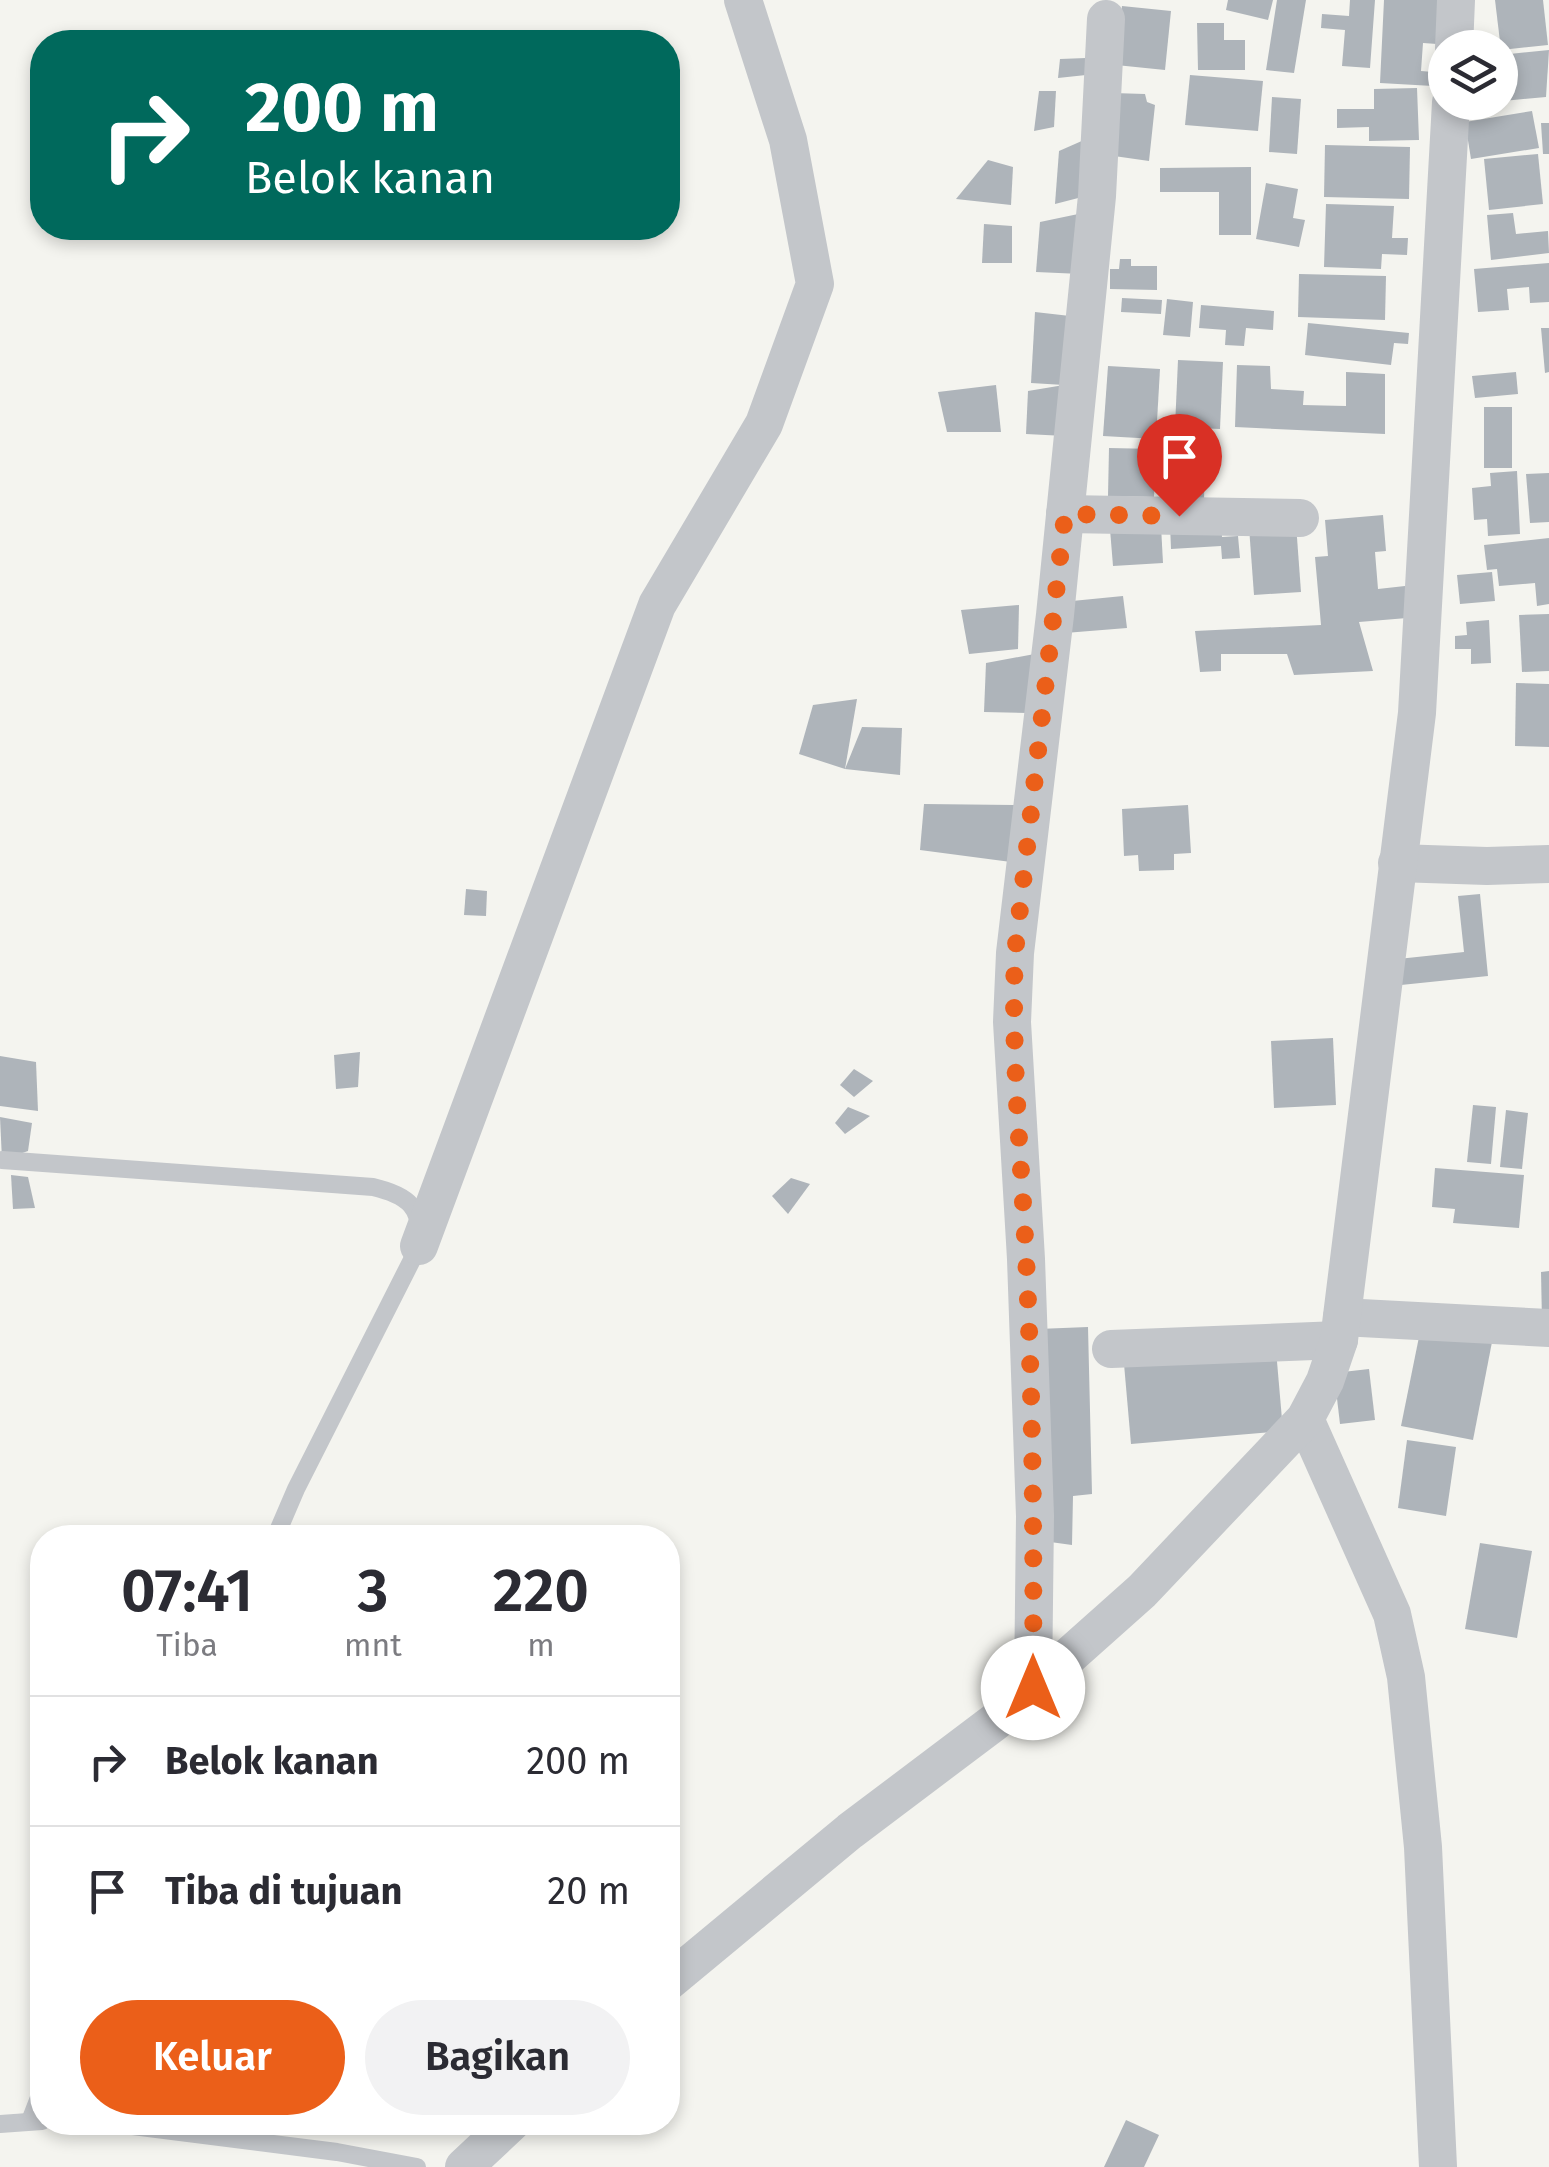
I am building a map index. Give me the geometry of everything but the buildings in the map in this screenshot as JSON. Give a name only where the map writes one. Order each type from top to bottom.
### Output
[{"type":"street","points":[[419,1246],[657,605],[764,424],[815,284],[788,140],[743,0]]},
{"type":"street","points":[[1455,30],[1456,0]]},
{"type":"street","points":[[1033,1688],[1034,1516],[1030,1358],[1012,1022],[1015,953],[1097,196],[1106,20]]},
{"type":"street","points":[[680,1972],[850,1831],[996,1721],[1142,1591],[1305,1418],[1325,1381],[1340,1329],[1418,713],[1450,120]]},
{"type":"street","points":[[1065,514],[1300,518]]},
{"type":"street","points":[[1397,862],[1549,864]]},
{"type":"street","points":[[1111,1349],[1340,1329],[1549,1328]]},
{"type":"street","points":[[1305,1418],[1392,1614],[1406,1677],[1422,1847],[1438,2167]]},
{"type":"street","points":[[464,2167],[498,2135]]},
{"type":"lane","points":[[2,1160],[372,1187],[402,1194],[421,1226],[419,1246],[280,1525]]},
{"type":"lane","points":[[0,2124],[30,2122]]},
{"type":"lane","points":[[203,2135],[417,2167]]},
{"type":"route","points":[[1033,1688],[1032,1442],[1012,1022],[1015,953],[1065,514],[1179,516]]}]
